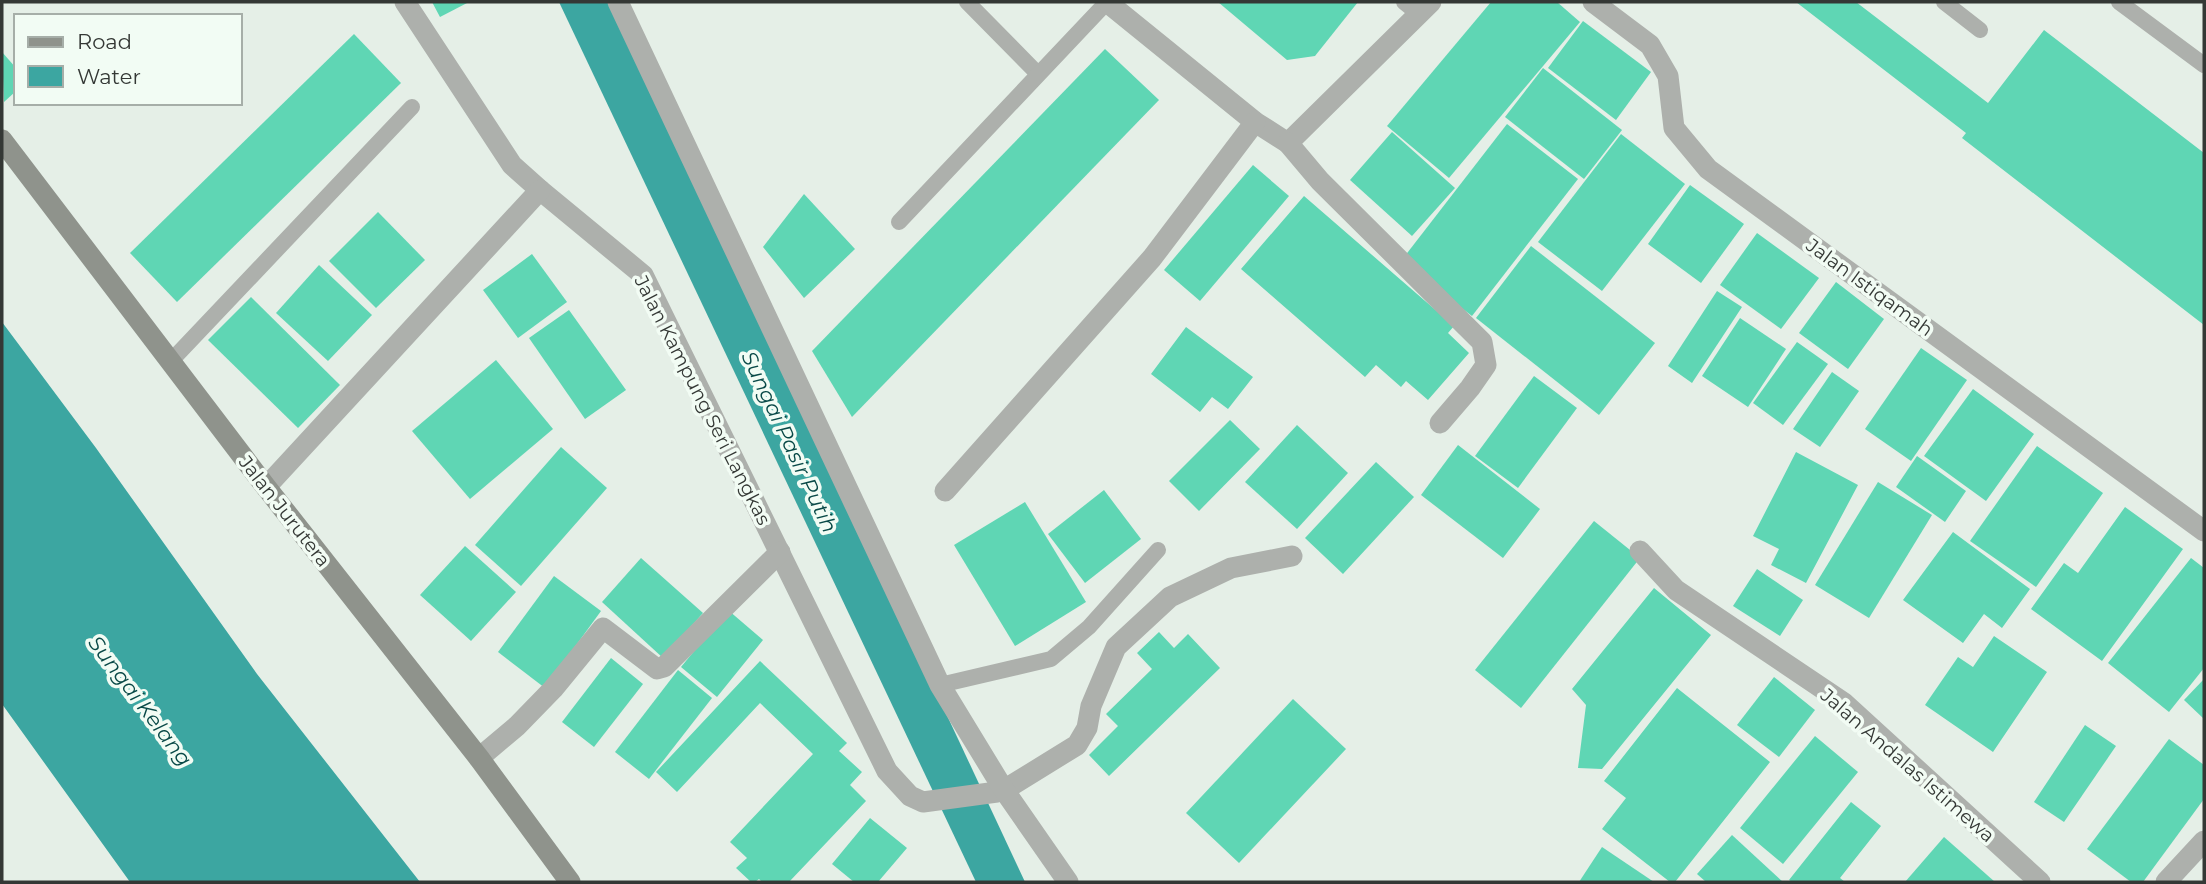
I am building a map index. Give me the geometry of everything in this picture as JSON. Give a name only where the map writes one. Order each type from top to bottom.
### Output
[{"type":"street","name":"Jalan Kampung Seri Langkas","points":[[405,2],[512,165],[643,275],[887,771],[910,796],[923,802],[1000,791]]},
{"type":"street","points":[[618,2],[940,685],[1000,791],[1068,882]]},
{"type":"street","points":[[1107,2],[1255,122],[1288,142],[1320,181],[1482,342],[1486,365],[1440,424]]},
{"type":"street","name":"Jalan Istiqamah","points":[[1593,2],[1650,45],[1668,76],[1674,128],[1708,169],[2204,529]]},
{"type":"street","points":[[1288,142],[1418,6]]},
{"type":"street","points":[[945,491],[1152,258],[1255,122]]},
{"type":"street","name":"Jalan Jurutera","points":[[2,140],[266,487],[479,758],[570,882]]},
{"type":"street","points":[[266,487],[540,190]]},
{"type":"street","name":"Jalan Andalas Istimewa","points":[[1640,551],[1676,590],[1844,702],[2040,882]]},
{"type":"street","points":[[479,758],[526,717],[603,628],[657,669],[664,667],[780,552]]},
{"type":"street","points":[[1000,791],[1077,745],[1087,728],[1091,706],[1116,648],[1170,597],[1231,568],[1292,556]]},
{"type":"street","points":[[2166,882],[2204,841]]},
{"type":"lane","points":[[967,2],[1038,74]]},
{"type":"lane","points":[[899,222],[1107,2]]},
{"type":"lane","points":[[1944,2],[1980,30]]},
{"type":"lane","points":[[2119,2],[2204,65]]},
{"type":"lane","points":[[170,361],[412,107]]},
{"type":"lane","points":[[940,685],[1051,659],[1089,627],[1157,550]]},
{"type":"water","name":"Sungai Pasir Putih","points":[[559,2],[613,2],[1025,882],[976,882]]},
{"type":"water","name":"Sungai Kelang","points":[[2,322],[96,448],[257,674],[420,882],[130,882],[2,704]]},
{"type":"building","points":[[432,2],[469,2],[440,17]]},
{"type":"building","points":[[1218,2],[1358,2],[1315,56],[1287,60]]},
{"type":"building","points":[[1491,2],[1557,2],[1580,22],[1449,178],[1387,126]]},
{"type":"building","points":[[1796,2],[1856,2],[1988,103],[2044,30],[2204,153],[2204,325],[1962,138],[1966,133]]},
{"type":"building","points":[[1583,21],[1651,72],[1616,120],[1548,68]]},
{"type":"building","points":[[354,34],[401,83],[177,302],[130,253]]},
{"type":"building","points":[[1105,49],[1159,100],[852,417],[812,351]]},
{"type":"building","points":[[2,52],[14,66],[14,93],[4,102]]},
{"type":"building","points":[[1543,68],[1622,130],[1584,179],[1505,117]]},
{"type":"building","points":[[1507,124],[1578,179],[1472,316],[1401,261]]},
{"type":"building","points":[[1392,132],[1455,188],[1412,236],[1350,180]]},
{"type":"building","points":[[1621,134],[1685,184],[1602,291],[1538,242]]},
{"type":"building","points":[[1253,165],[1289,196],[1200,301],[1164,270]]},
{"type":"building","points":[[1690,185],[1744,224],[1701,283],[1648,244]]},
{"type":"building","points":[[804,194],[855,249],[804,298],[763,247]]},
{"type":"building","points":[[1304,196],[1454,326],[1448,333],[1469,353],[1428,400],[1406,381],[1401,387],[1376,365],[1365,377],[1241,269]]},
{"type":"building","points":[[378,212],[425,260],[376,308],[329,261]]},
{"type":"building","points":[[1757,233],[1819,278],[1781,329],[1720,285]]},
{"type":"building","points":[[1531,246],[1655,343],[1599,415],[1476,318]]},
{"type":"building","points":[[532,254],[567,302],[518,338],[483,290]]},
{"type":"building","points":[[319,265],[372,315],[328,361],[276,313]]},
{"type":"building","points":[[1836,282],[1884,319],[1848,369],[1799,333]]},
{"type":"building","points":[[1717,291],[1742,307],[1692,383],[1668,366]]},
{"type":"building","points":[[251,297],[340,385],[298,428],[208,340]]},
{"type":"building","points":[[569,310],[626,390],[585,419],[529,338]]},
{"type":"building","points":[[1740,318],[1786,349],[1748,407],[1702,376]]},
{"type":"building","points":[[1186,327],[1253,377],[1228,409],[1212,397],[1200,412],[1151,374]]},
{"type":"building","points":[[1797,342],[1828,364],[1783,425],[1753,403]]},
{"type":"building","points":[[1921,348],[1967,380],[1911,461],[1865,429]]},
{"type":"building","points":[[496,360],[553,429],[470,499],[412,431]]},
{"type":"building","points":[[1832,372],[1859,391],[1820,447],[1793,429]]},
{"type":"building","points":[[1534,376],[1577,408],[1518,488],[1475,456]]},
{"type":"building","points":[[1973,389],[2034,434],[1986,501],[1924,456]]},
{"type":"building","points":[[1230,420],[1260,449],[1199,511],[1169,481]]},
{"type":"building","points":[[1297,425],[1348,473],[1297,529],[1245,482]]},
{"type":"building","points":[[1458,445],[1540,509],[1503,558],[1421,495]]},
{"type":"building","points":[[2037,446],[2103,493],[2036,587],[1970,541]]},
{"type":"building","points":[[561,447],[607,488],[521,586],[475,545]]},
{"type":"building","points":[[1796,452],[1858,485],[1806,583],[1771,565],[1779,549],[1753,536]]},
{"type":"building","points":[[1917,456],[1966,491],[1945,522],[1896,487]]},
{"type":"building","points":[[1376,462],[1414,497],[1343,574],[1305,538]]},
{"type":"building","points":[[1878,482],[1932,515],[1869,618],[1815,585]]},
{"type":"building","points":[[1104,490],[1141,539],[1085,583],[1048,534]]},
{"type":"building","points":[[1025,502],[1086,602],[1015,646],[954,545]]},
{"type":"building","points":[[2125,507],[2183,549],[2102,661],[2031,609],[2064,563],[2078,573]]},
{"type":"building","points":[[1594,521],[1640,558],[1521,708],[1475,670]]},
{"type":"building","points":[[1953,532],[2030,589],[2002,628],[1984,614],[1963,643],[1903,600]]},
{"type":"building","points":[[465,546],[516,592],[471,641],[420,595]]},
{"type":"building","points":[[641,558],[703,613],[663,658],[602,602]]},
{"type":"building","points":[[2191,558],[2204,568],[2204,668],[2169,712],[2108,663]]},
{"type":"building","points":[[1757,569],[1803,600],[1780,636],[1733,606]]},
{"type":"building","points":[[554,576],[601,611],[545,688],[498,652]]},
{"type":"building","points":[[1654,588],[1711,635],[1602,769],[1578,768],[1586,705],[1572,689]]},
{"type":"building","points":[[728,610],[763,640],[717,697],[681,667]]},
{"type":"building","points":[[1159,632],[1174,648],[1188,634],[1220,668],[1109,776],[1089,755],[1118,726],[1106,714],[1152,669],[1137,653]]},
{"type":"building","points":[[1994,636],[2047,672],[1993,752],[1925,705],[1958,657],[1973,667]]},
{"type":"building","points":[[611,658],[643,684],[594,747],[562,722]]},
{"type":"building","points":[[760,661],[847,743],[839,751],[862,772],[850,785],[866,801],[789,882],[762,882],[759,879],[751,882],[736,868],[747,858],[730,842],[813,754],[760,703],[677,792],[656,772]]},
{"type":"building","points":[[678,670],[712,698],[649,779],[615,752]]},
{"type":"building","points":[[1774,677],[1815,710],[1779,757],[1737,725]]},
{"type":"building","points":[[2204,679],[2204,719],[2184,700]]},
{"type":"building","points":[[1677,688],[1770,762],[1675,882],[1670,882],[1602,829],[1626,798],[1604,781]]},
{"type":"building","points":[[1293,699],[1346,749],[1239,863],[1186,813]]},
{"type":"building","points":[[2085,725],[2116,746],[2064,822],[2034,802]]},
{"type":"building","points":[[1815,736],[1858,772],[1783,864],[1740,828]]},
{"type":"building","points":[[2169,739],[2204,765],[2204,799],[2143,882],[2131,882],[2087,849]]},
{"type":"building","points":[[1851,802],[1881,826],[1840,878],[1845,882],[1789,880]]},
{"type":"building","points":[[870,818],[907,848],[878,882],[854,882],[832,864]]},
{"type":"building","points":[[1732,835],[1783,882],[1706,882],[1697,874]]},
{"type":"building","points":[[1944,837],[1995,882],[1905,882]]},
{"type":"building","points":[[1602,847],[1654,882],[1579,882]]}]
